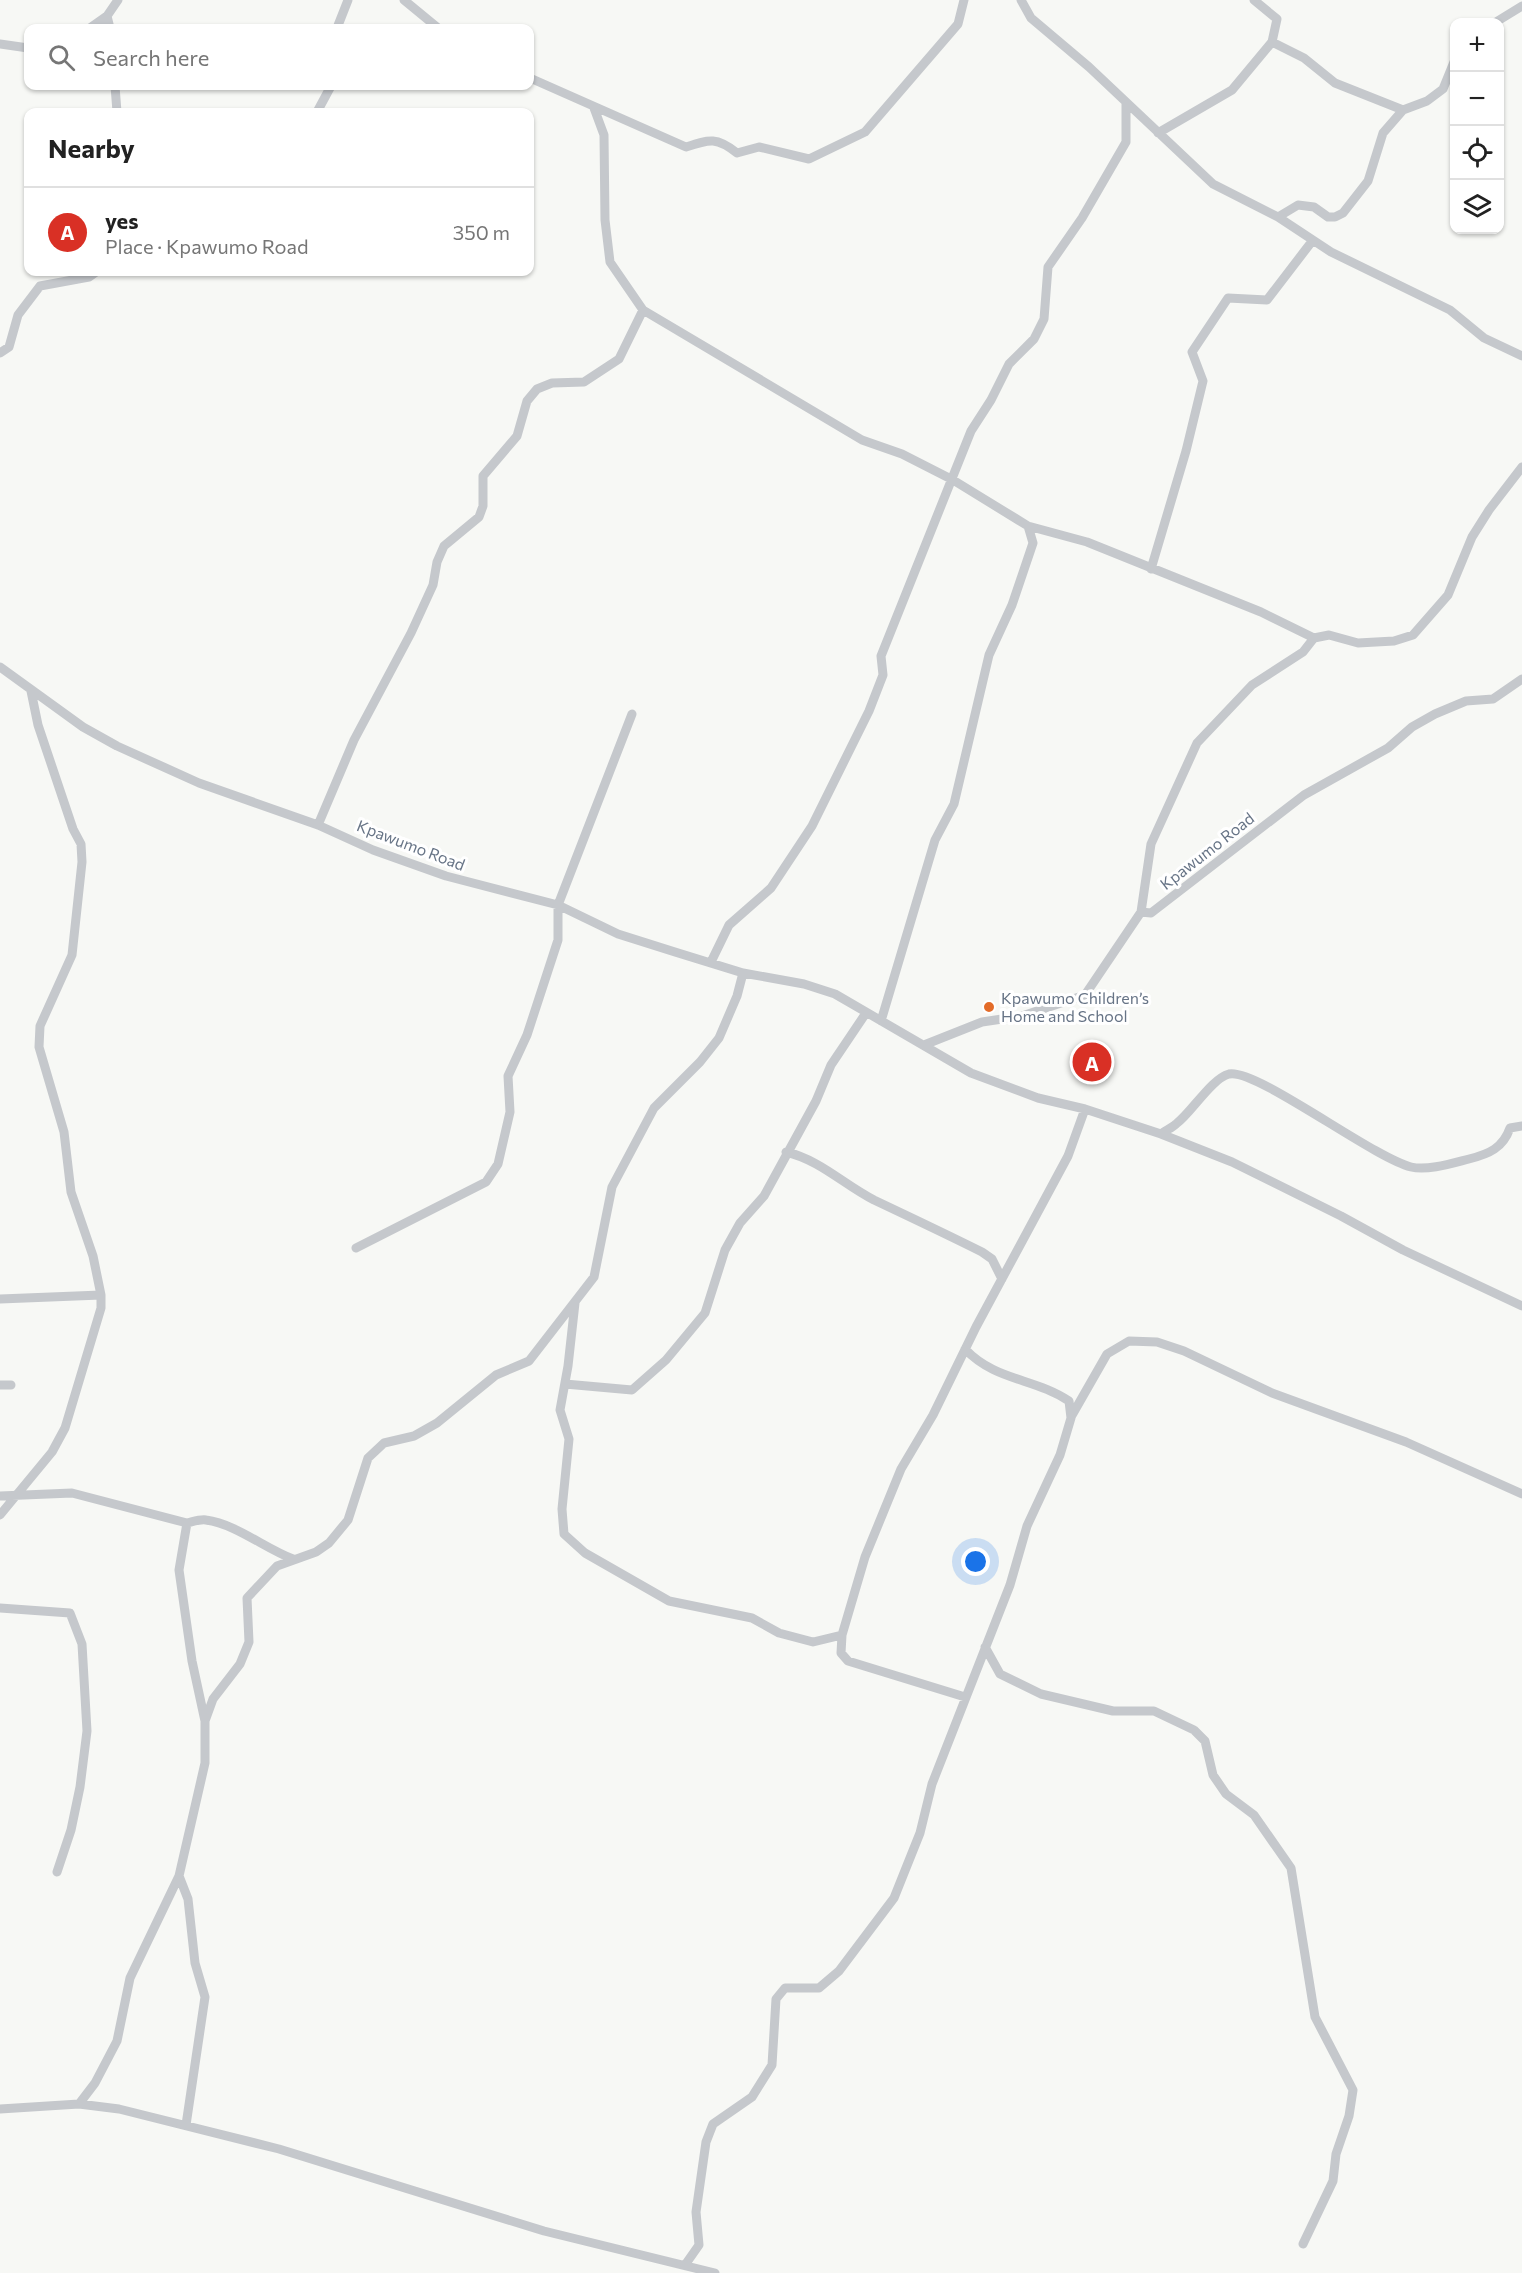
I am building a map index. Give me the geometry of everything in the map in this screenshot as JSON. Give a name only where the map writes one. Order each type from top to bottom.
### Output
[{"type":"street","points":[[96,24],[108,16],[118,0]]},
{"type":"street","points":[[339,24],[348,0]]},
{"type":"street","points":[[404,0],[433,24]]},
{"type":"street","points":[[534,80],[686,147],[706,141],[722,141],[737,153],[759,147],[809,159],[865,132],[958,24],[964,0]]},
{"type":"street","points":[[1021,0],[1031,18],[1089,67],[1213,184],[1278,217],[1331,252],[1450,310],[1484,338],[1522,356]]},
{"type":"street","points":[[1158,133],[1232,90],[1272,42],[1277,19],[1254,0]]},
{"type":"street","points":[[1502,18],[1522,6]]},
{"type":"street","points":[[108,16],[109,24]]},
{"type":"street","points":[[1272,42],[1304,58],[1335,82],[1403,110]]},
{"type":"street","points":[[0,44],[24,47]]},
{"type":"street","points":[[1278,217],[1298,205],[1314,207],[1328,217],[1335,218],[1342,213],[1368,181],[1383,134],[1403,110],[1427,101],[1443,89],[1451,72]]},
{"type":"street","points":[[116,90],[117,108]]},
{"type":"street","points":[[319,108],[329,90]]},
{"type":"street","points":[[711,962],[729,925],[771,888],[812,826],[837,777],[883,675],[881,656],[971,431],[991,400],[1009,364],[1034,339],[1044,319],[1048,267],[1082,218],[1126,142],[1126,104]]},
{"type":"street","points":[[594,108],[604,135],[605,220],[610,262],[643,310],[862,440],[902,454],[953,480],[1028,526],[1087,542],[1262,612],[1314,638],[1329,635],[1367,642],[1394,641],[1413,635],[1448,595],[1472,537],[1489,510],[1522,467]]},
{"type":"street","points":[[1151,568],[1186,451],[1203,381],[1192,352],[1228,298],[1267,300],[1313,240]]},
{"type":"street","points":[[0,353],[9,347],[18,315],[40,286],[90,276]]},
{"type":"street","points":[[318,825],[354,740],[416,624],[433,585],[437,562],[444,546],[479,517],[483,506],[483,476],[517,436],[527,401],[537,389],[552,383],[584,382],[619,359],[643,310]]},
{"type":"street","points":[[881,1021],[935,840],[954,804],[989,655],[1012,605],[1033,543],[1028,526]]},
{"type":"street","points":[[924,1045],[982,1022],[1022,1016],[1085,995],[1141,912],[1151,844],[1197,743],[1252,685],[1303,652],[1314,638]]},
{"type":"street","name":"Kpawumo Road","points":[[0,666],[83,727],[137,756],[200,783],[318,825],[372,850],[446,876],[558,905],[618,933],[743,973],[804,984],[835,994],[971,1073],[1038,1098],[1085,1109],[1161,1134],[1232,1162],[1341,1216],[1403,1250],[1522,1306]]},
{"type":"street","name":"Kpawumo Road","points":[[1141,912],[1151,913],[1304,795],[1388,748],[1412,727],[1466,701],[1493,699],[1522,679]]},
{"type":"street","points":[[0,1515],[52,1452],[65,1428],[101,1308],[101,1295],[93,1256],[71,1192],[64,1132],[39,1047],[40,1026],[72,955],[82,862],[81,844],[73,829],[38,725],[31,691]]},
{"type":"street","points":[[356,1248],[486,1182],[498,1164],[510,1112],[508,1076],[527,1035],[558,940],[558,905],[632,714]]},
{"type":"street","points":[[205,1721],[213,1699],[240,1664],[249,1642],[247,1598],[259,1582],[277,1566],[315,1552],[329,1543],[348,1520],[368,1458],[384,1443],[414,1436],[437,1423],[496,1375],[529,1361],[594,1277],[612,1187],[654,1108],[700,1062],[719,1038],[737,996],[743,973]]},
{"type":"street","points":[[565,1384],[632,1390],[666,1360],[705,1313],[725,1250],[740,1223],[764,1196],[786,1152],[816,1101],[831,1065],[866,1012]]},
{"type":"street","points":[[1161,1134],[1177,1124],[1215,1084],[1229,1074],[1242,1075],[1265,1086],[1384,1155],[1413,1168],[1450,1164],[1487,1154],[1505,1143],[1510,1128],[1522,1126]]},
{"type":"street","points":[[965,1697],[848,1661],[841,1653],[842,1635],[865,1557],[901,1469],[933,1415],[965,1349],[1068,1156],[1085,1109]]},
{"type":"street","points":[[786,1152],[827,1168],[835,1177],[875,1200],[982,1252],[992,1259],[1002,1279]]},
{"type":"street","points":[[0,1299],[101,1295]]},
{"type":"street","points":[[575,1303],[560,1410],[569,1439],[562,1509],[564,1534],[585,1553],[669,1601],[752,1618],[779,1633],[813,1642],[842,1635]]},
{"type":"street","points":[[685,2265],[699,2246],[696,2212],[706,2142],[713,2124],[752,2097],[772,2065],[776,1999],[785,1988],[819,1988],[832,1977],[894,1898],[920,1833],[932,1784],[1010,1585],[1027,1526],[1060,1455],[1071,1418],[1107,1354],[1129,1341],[1157,1342],[1248,1380],[1272,1393],[1406,1442],[1522,1494]]},
{"type":"street","points":[[965,1349],[979,1364],[1057,1393],[1069,1401],[1071,1418]]},
{"type":"street","points":[[0,1385],[11,1385]]},
{"type":"street","points":[[0,1497],[19,1494],[72,1493],[187,1523],[204,1519],[237,1531],[271,1551],[293,1559]]},
{"type":"street","points":[[79,2104],[95,2083],[117,2042],[130,1978],[179,1876],[205,1763],[205,1721],[192,1661],[179,1570],[187,1523]]},
{"type":"street","points":[[0,1608],[70,1613],[82,1644],[87,1731],[80,1786],[57,1872]]},
{"type":"street","points":[[985,1647],[999,1674],[1041,1694],[1113,1711],[1154,1712],[1194,1730],[1205,1741],[1213,1775],[1226,1794],[1254,1815],[1291,1868],[1315,2017],[1353,2090],[1349,2116],[1336,2154],[1333,2181],[1303,2244]]},
{"type":"street","points":[[179,1876],[188,1899],[195,1963],[205,1997],[186,2125]]},
{"type":"street","points":[[0,2109],[79,2104],[119,2109],[279,2149],[544,2231],[715,2273]]},
{"type":"place","name":"Kpawumo Children’s Home and School","points":[[989,1007]]},
{"type":"place","name":"yes","points":[[1092,1062]]}]
